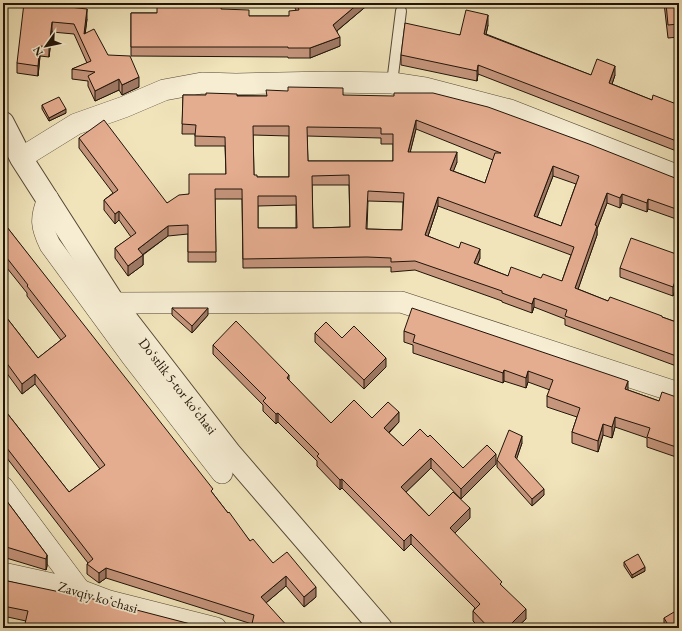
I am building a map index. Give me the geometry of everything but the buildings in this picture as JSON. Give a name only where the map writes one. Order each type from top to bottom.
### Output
[{"type":"street","points":[[21,158],[76,124],[124,107],[164,90],[202,83],[392,83],[425,88],[510,110],[679,176]]},
{"type":"street","name":"Doʻstlik 5-tor koʻchasi","points":[[3,123],[21,158],[114,303],[230,453],[381,628]]},
{"type":"street","points":[[48,199],[42,213],[42,222],[45,235],[50,245],[132,357],[222,473]]},
{"type":"street","points":[[114,303],[401,302],[679,393]]},
{"type":"street","points":[[3,487],[80,590]]},
{"type":"street","name":"Zavqiy koʻchasi","points":[[3,573],[80,590],[110,601],[216,628]]},
{"type":"lane","points":[[392,83],[401,11]]}]
